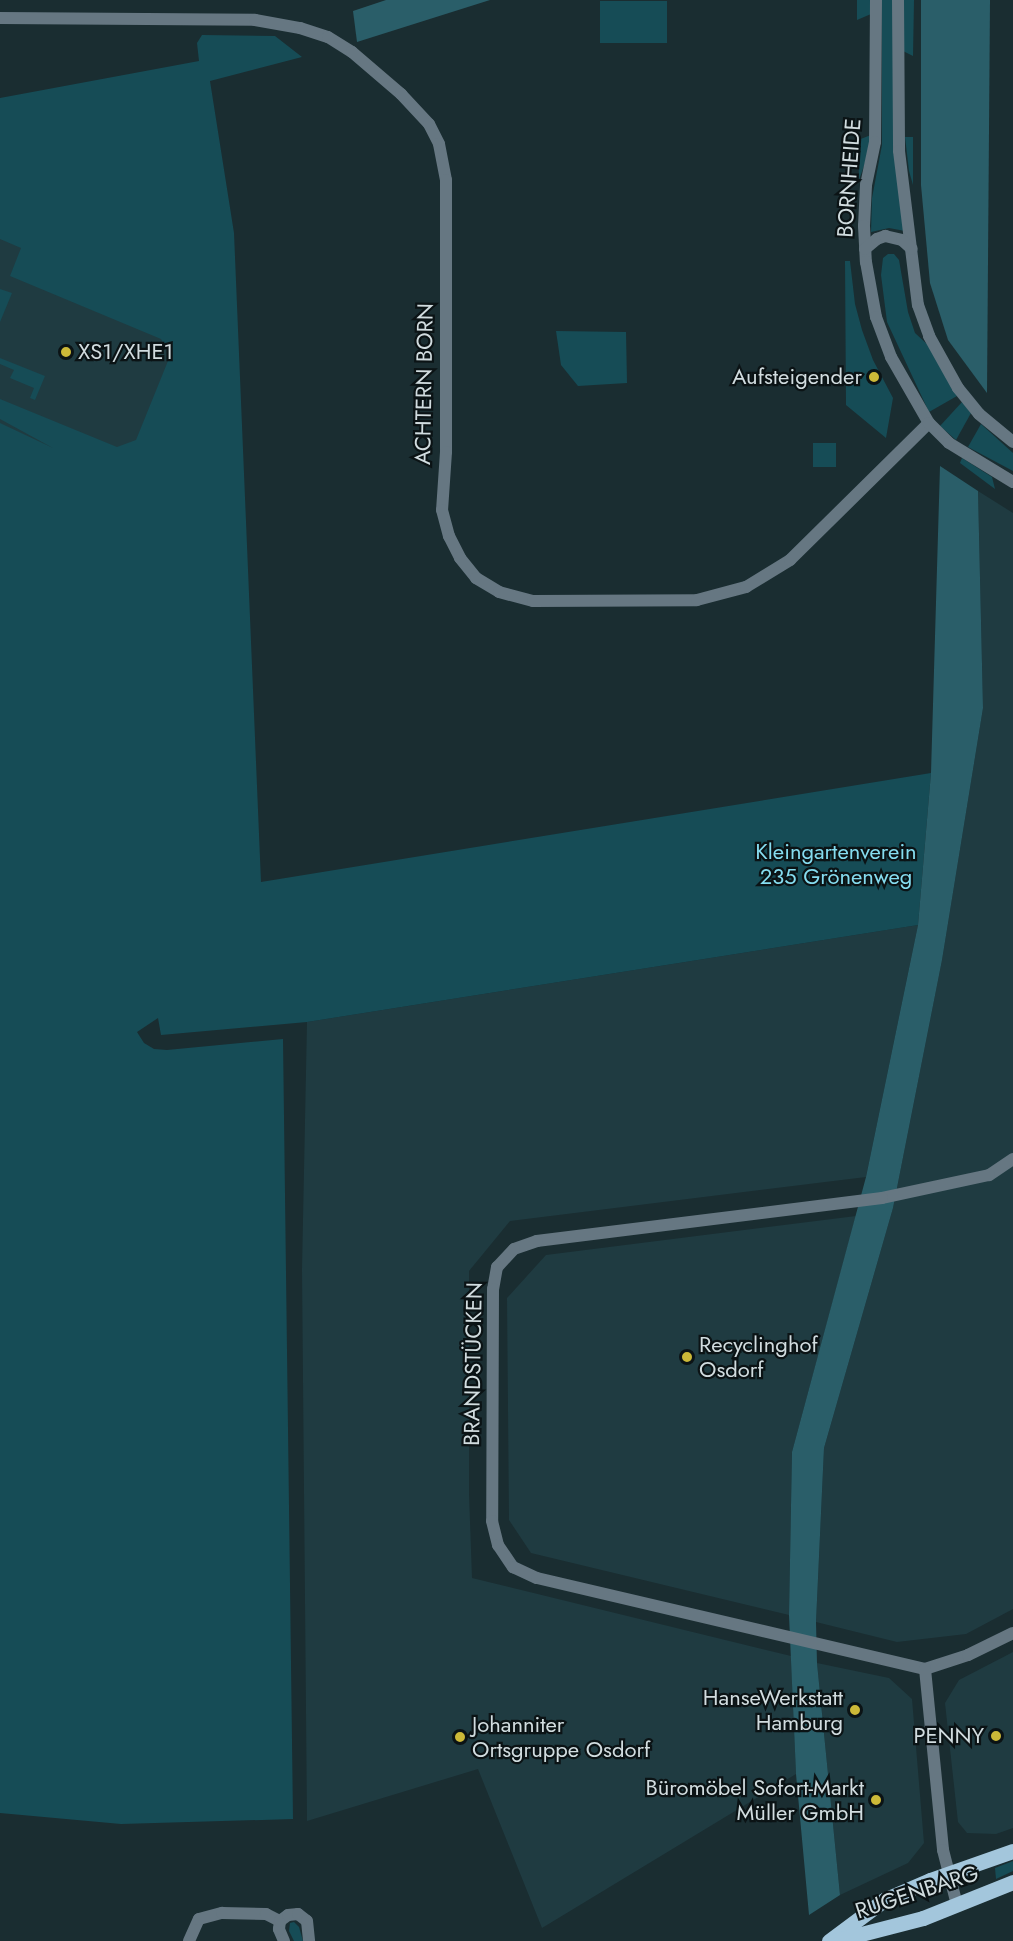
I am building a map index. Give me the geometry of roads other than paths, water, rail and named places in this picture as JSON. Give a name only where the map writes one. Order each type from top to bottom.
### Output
[{"type":"main road","name":"RUGENBARG","points":[[829,1941],[884,1900],[1013,1851]]},
{"type":"main road","name":"RUGENBARG","points":[[834,1941],[923,1918],[1013,1882]]},
{"type":"street","name":"BORNHEIDE","points":[[876,0],[875,142],[865,196],[865,249],[876,317],[891,357],[929,423],[949,443],[1013,482]]},
{"type":"street","name":"BORNHEIDE","points":[[898,0],[899,151],[918,305],[929,336],[943,364],[979,414],[1013,442]]},
{"type":"street","name":"ACHTERN BORN","points":[[0,18],[255,20],[300,27],[327,37],[352,52],[401,94],[429,124],[439,144],[446,180],[446,452],[442,510],[449,536],[459,558],[476,578],[499,592],[533,601],[697,600],[746,587],[790,560],[929,423]]},
{"type":"street","points":[[865,249],[877,239],[893,236],[912,249]]},
{"type":"street","name":"BRANDSTÜCKEN","points":[[925,1669],[541,1579],[513,1567],[498,1545],[492,1521],[493,1289],[497,1267],[514,1248],[537,1241],[882,1198],[989,1175],[1013,1159]]},
{"type":"street","points":[[957,1905],[948,1874],[925,1669],[968,1655],[1013,1633]]},
{"type":"street","points":[[189,1941],[199,1919],[222,1913],[267,1914],[280,1920]]},
{"type":"street","points":[[280,1920],[288,1915],[298,1914],[307,1921],[309,1941]]},
{"type":"street","points":[[280,1920],[279,1929],[284,1941]]},
{"type":"place","name":"XS1/XHE1","points":[[66,352]]},
{"type":"place","name":"Aufsteigender","points":[[874,377]]},
{"type":"place","name":"Recyclinghof Osdorf","points":[[687,1357]]},
{"type":"place","name":"HanseWerkstatt Hamburg","points":[[855,1710]]},
{"type":"place","name":"PENNY","points":[[996,1736]]},
{"type":"place","name":"Johanniter Ortsgruppe Osdorf","points":[[460,1737]]},
{"type":"place","name":"Büromöbel Sofort-Markt Müller GmbH","points":[[876,1800]]},
{"type":"park label","name":"Kleingartenverein 235 Grönenweg","points":[[836,864]]}]
